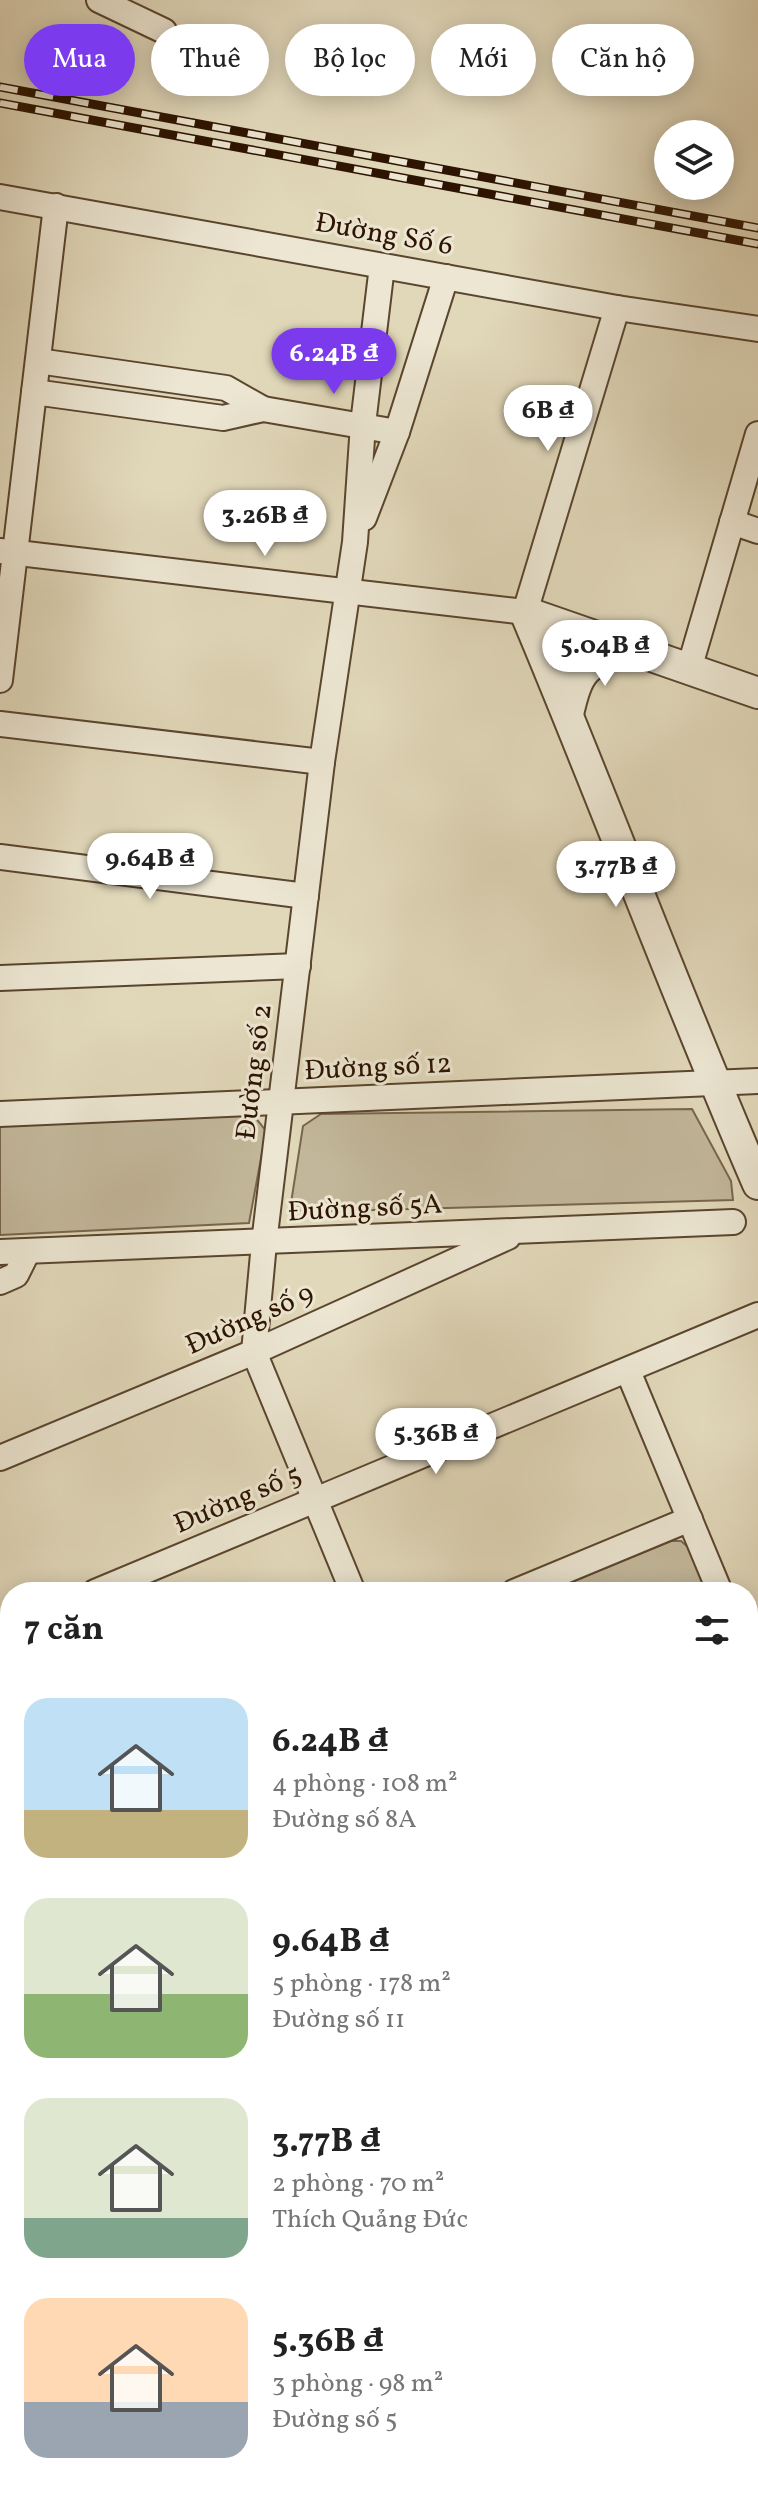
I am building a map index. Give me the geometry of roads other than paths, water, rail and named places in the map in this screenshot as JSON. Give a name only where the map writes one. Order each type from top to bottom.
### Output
[{"type":"street","points":[[99,0],[151,25]]},
{"type":"street","name":"Đường Số 6","points":[[0,197],[617,308],[758,329]]},
{"type":"street","points":[[0,680],[8,552],[34,392],[56,206]]},
{"type":"street","name":"Đường số 2","points":[[349,1582],[254,1352],[264,1243],[322,762],[355,542],[363,424],[382,266]]},
{"type":"street","name":"Đường số 2","points":[[355,542],[397,432],[446,277]]},
{"type":"street","points":[[617,308],[525,612],[714,1083],[758,1184]]},
{"type":"street","points":[[38,361],[226,388],[263,409],[397,432]]},
{"type":"street","points":[[34,392],[223,418],[263,409]]},
{"type":"street","points":[[689,669],[732,522],[750,491],[758,434]]},
{"type":"street","points":[[732,522],[758,531]]},
{"type":"street","points":[[8,552],[525,612],[758,693]]},
{"type":"street","points":[[568,714],[575,684],[586,669],[601,658],[627,648]]},
{"type":"street","points":[[0,724],[322,762]]},
{"type":"street","points":[[0,857],[306,896]]},
{"type":"street","points":[[0,978],[298,966]]},
{"type":"street","name":"Đường số 12","points":[[0,1114],[758,1081]]},
{"type":"street","name":"Đường số 5A","points":[[0,1252],[733,1222]]},
{"type":"street","name":"Đường số 9","points":[[0,1458],[254,1352],[521,1231]]},
{"type":"street","points":[[0,1282],[16,1275],[28,1251]]},
{"type":"street","name":"Đường số 5","points":[[119,1582],[758,1315]]},
{"type":"street","points":[[628,1371],[716,1582]]},
{"type":"street","points":[[538,1582],[690,1519]]},
{"type":"railway","points":[[0,87],[758,228]]},
{"type":"railway","points":[[0,103],[758,244]]}]
